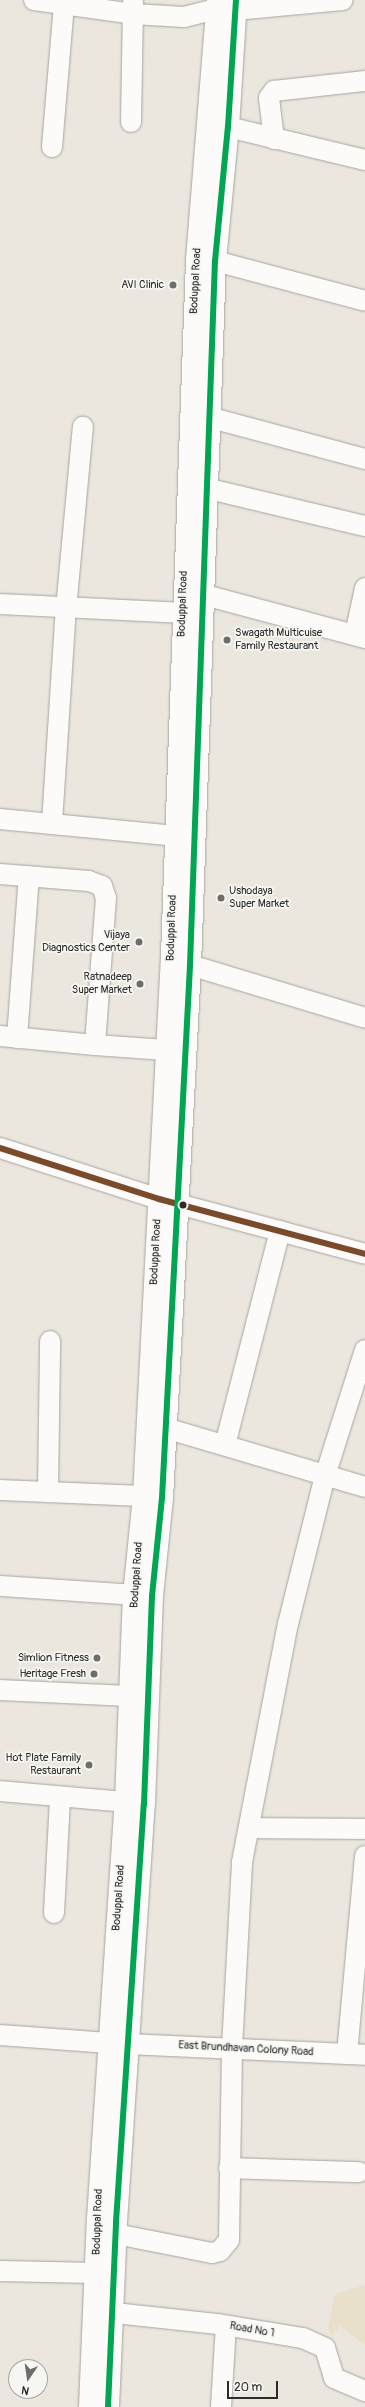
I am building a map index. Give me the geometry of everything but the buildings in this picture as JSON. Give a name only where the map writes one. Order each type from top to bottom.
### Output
[{"type":"street","points":[[34,0],[64,4],[133,7],[184,17],[227,5],[343,0]]},
{"type":"street","points":[[52,147],[64,4]]},
{"type":"street","name":"Boduppal Road","points":[[108,2407],[103,2311],[96,2273],[118,2043],[141,1696],[134,1595],[144,1496],[167,1201],[190,965],[195,607],[197,260],[219,102],[227,5]]},
{"type":"street","points":[[131,122],[133,7]]},
{"type":"street","points":[[274,139],[269,98],[274,91],[365,81]]},
{"type":"street","name":"Boduppal Road","points":[[90,2407],[103,2311],[116,2234],[118,2043],[126,1802],[141,1696],[152,1596],[166,1428],[166,1050],[172,941],[175,836],[205,488],[215,261],[228,127],[219,102]]},
{"type":"street","points":[[228,127],[365,160]]},
{"type":"street","points":[[215,261],[365,301]]},
{"type":"street","points":[[208,417],[365,459]]},
{"type":"street","points":[[52,823],[66,609],[83,427]]},
{"type":"street","points":[[205,488],[365,526]]},
{"type":"street","points":[[0,604],[66,609],[195,607],[360,637],[365,588]]},
{"type":"street","points":[[0,819],[175,836]]},
{"type":"street","points":[[0,874],[89,881],[102,886],[106,898],[96,1045]]},
{"type":"street","points":[[30,876],[8,1037],[166,1050]]},
{"type":"street","points":[[190,965],[365,1018]]},
{"type":"street","points":[[0,1148],[167,1201],[280,1230],[365,1254]]},
{"type":"street","points":[[225,1445],[280,1230]]},
{"type":"street","points":[[48,1492],[50,1341]]},
{"type":"street","points":[[116,2234],[212,2253],[220,2251],[229,2240],[232,2048],[242,1862],[288,1624],[325,1476],[365,1350]]},
{"type":"street","points":[[166,1428],[365,1487]]},
{"type":"street","points":[[0,1490],[144,1496]]},
{"type":"street","points":[[0,1586],[134,1595]]},
{"type":"street","points":[[0,1690],[141,1696]]},
{"type":"street","points":[[0,1790],[60,1797],[126,1802]]},
{"type":"street","points":[[54,1913],[60,1797]]},
{"type":"street","points":[[249,1828],[365,1829]]},
{"type":"street","points":[[356,2055],[365,1856]]},
{"type":"street","name":"East Brundhavan Colony Road","points":[[0,2034],[118,2043],[356,2055]]},
{"type":"street","points":[[230,2168],[357,2174]]},
{"type":"street","points":[[0,2270],[96,2273]]},
{"type":"street","name":"Road No 1","points":[[103,2311],[226,2326],[303,2338],[316,2342],[325,2348],[334,2378],[365,2391]]},
{"type":"street","points":[[221,2407],[226,2326]]},
{"type":"shaded area","points":[[365,2285],[365,2345],[340,2326],[332,2336],[328,2329],[335,2294]]},
{"type":"transit line","points":[[108,2407],[116,2222],[144,1804],[152,1596],[162,1498],[190,965],[215,261],[228,127],[236,0]]},
{"type":"transit line","points":[[0,1148],[159,1199],[365,1254]]},
{"type":"place","name":"AVI Clinic","points":[[173,285]]},
{"type":"place","name":"Swagath Multicuise Family Restaurant","points":[[227,640]]},
{"type":"place","name":"Ushodaya Super Market","points":[[221,898]]},
{"type":"place","name":"Vijaya Diagnostics Center","points":[[139,942]]},
{"type":"place","name":"Ratnadeep Super Market","points":[[140,984]]},
{"type":"place","name":"Simlion Fitness","points":[[97,1658]]},
{"type":"place","name":"Heritage Fresh","points":[[94,1674]]},
{"type":"place","name":"Hot Plate Family Restaurant","points":[[89,1765]]}]
